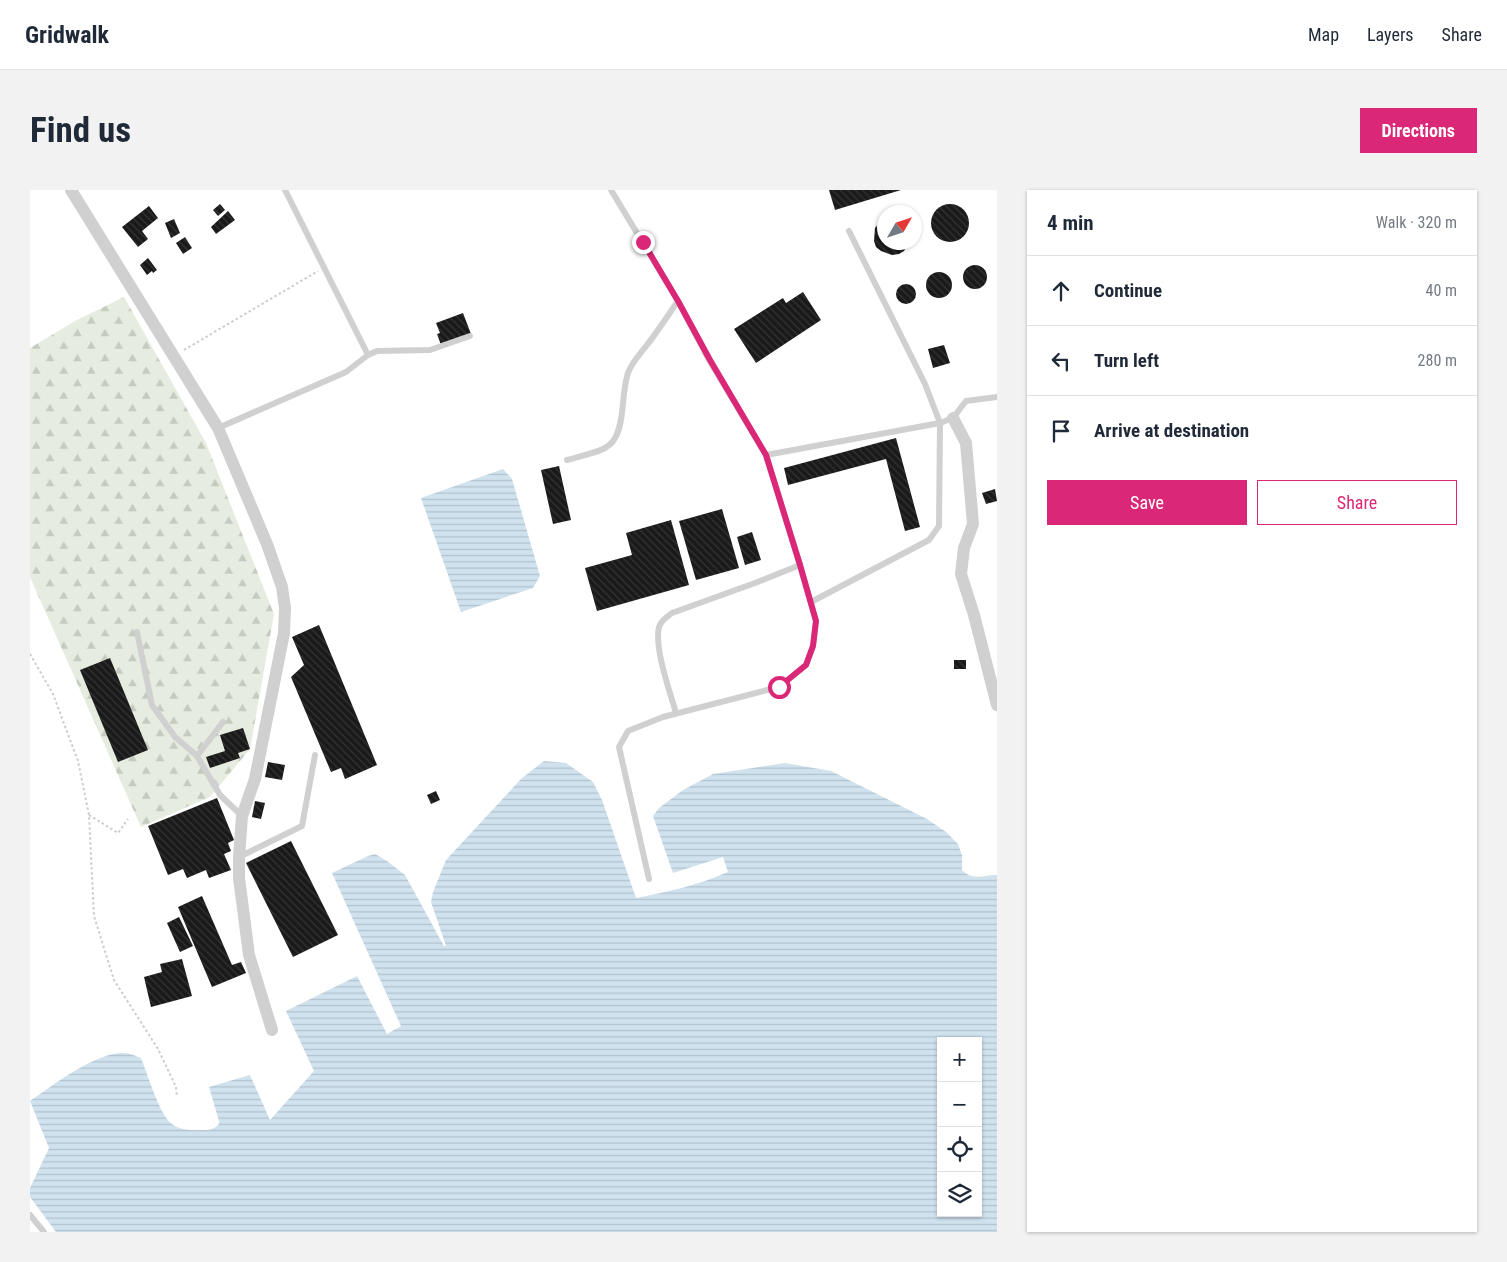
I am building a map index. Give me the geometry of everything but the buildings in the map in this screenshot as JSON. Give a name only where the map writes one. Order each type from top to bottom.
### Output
[{"type":"street","points":[[71,190],[218,428],[267,544],[282,587],[285,608],[284,633],[255,779],[242,816],[239,857],[239,878],[249,955],[272,1030]]},
{"type":"street","points":[[953,418],[966,443],[973,524],[964,548],[961,574],[974,615],[997,705]]},
{"type":"lane","points":[[285,190],[368,355]]},
{"type":"lane","points":[[611,190],[678,301],[766,455],[816,621],[813,646],[806,665],[779,687],[662,717],[628,731],[619,747],[650,879]]},
{"type":"lane","points":[[811,602],[929,540],[939,526],[940,424],[925,384],[850,231]]},
{"type":"lane","points":[[567,460],[596,452],[613,443],[621,427],[628,374],[635,359],[678,301]]},
{"type":"lane","points":[[218,428],[346,372],[368,355],[377,351],[430,350],[470,336]]},
{"type":"lane","points":[[766,455],[940,424],[953,418],[966,401],[997,397]]},
{"type":"lane","points":[[676,713],[660,655],[658,628],[664,618],[672,613],[755,584],[800,565]]},
{"type":"lane","points":[[137,632],[152,705],[175,737],[197,756],[220,795],[242,816]]},
{"type":"lane","points":[[197,756],[223,722]]},
{"type":"lane","points":[[239,857],[302,826],[315,756]]},
{"type":"lane","points":[[30,1215],[44,1232]]},
{"type":"path","points":[[174,356],[324,268]]},
{"type":"path","points":[[30,654],[53,694],[78,760],[89,814],[94,916],[114,980],[158,1049],[176,1087],[177,1097]]},
{"type":"path","points":[[89,814],[118,833],[128,819]]},
{"type":"green space","points":[[124,297],[206,443],[274,614],[250,749],[210,797],[141,827],[30,577],[30,348],[77,320]]},
{"type":"water","points":[[503,469],[512,479],[540,576],[533,588],[461,612],[421,498]]},
{"type":"water","points":[[544,761],[566,763],[593,782],[602,800],[636,898],[671,891],[728,872],[723,857],[673,873],[653,816],[659,808],[683,790],[713,774],[785,763],[831,771],[927,819],[946,832],[958,844],[962,855],[962,870],[978,877],[997,875],[997,1232],[56,1232],[30,1197],[30,1188],[49,1148],[30,1101],[88,1064],[112,1054],[125,1053],[141,1058],[154,1094],[163,1112],[172,1124],[178,1127],[188,1130],[204,1130],[217,1126],[219,1121],[209,1087],[250,1075],[270,1120],[314,1071],[286,1011],[357,976],[387,1034],[401,1026],[332,873],[375,854],[387,861],[405,875],[444,946],[446,946],[431,902],[446,860],[521,779]]},
{"type":"route","points":[[643,242],[766,455],[800,565],[816,621],[813,646],[806,665],[779,687]]}]
